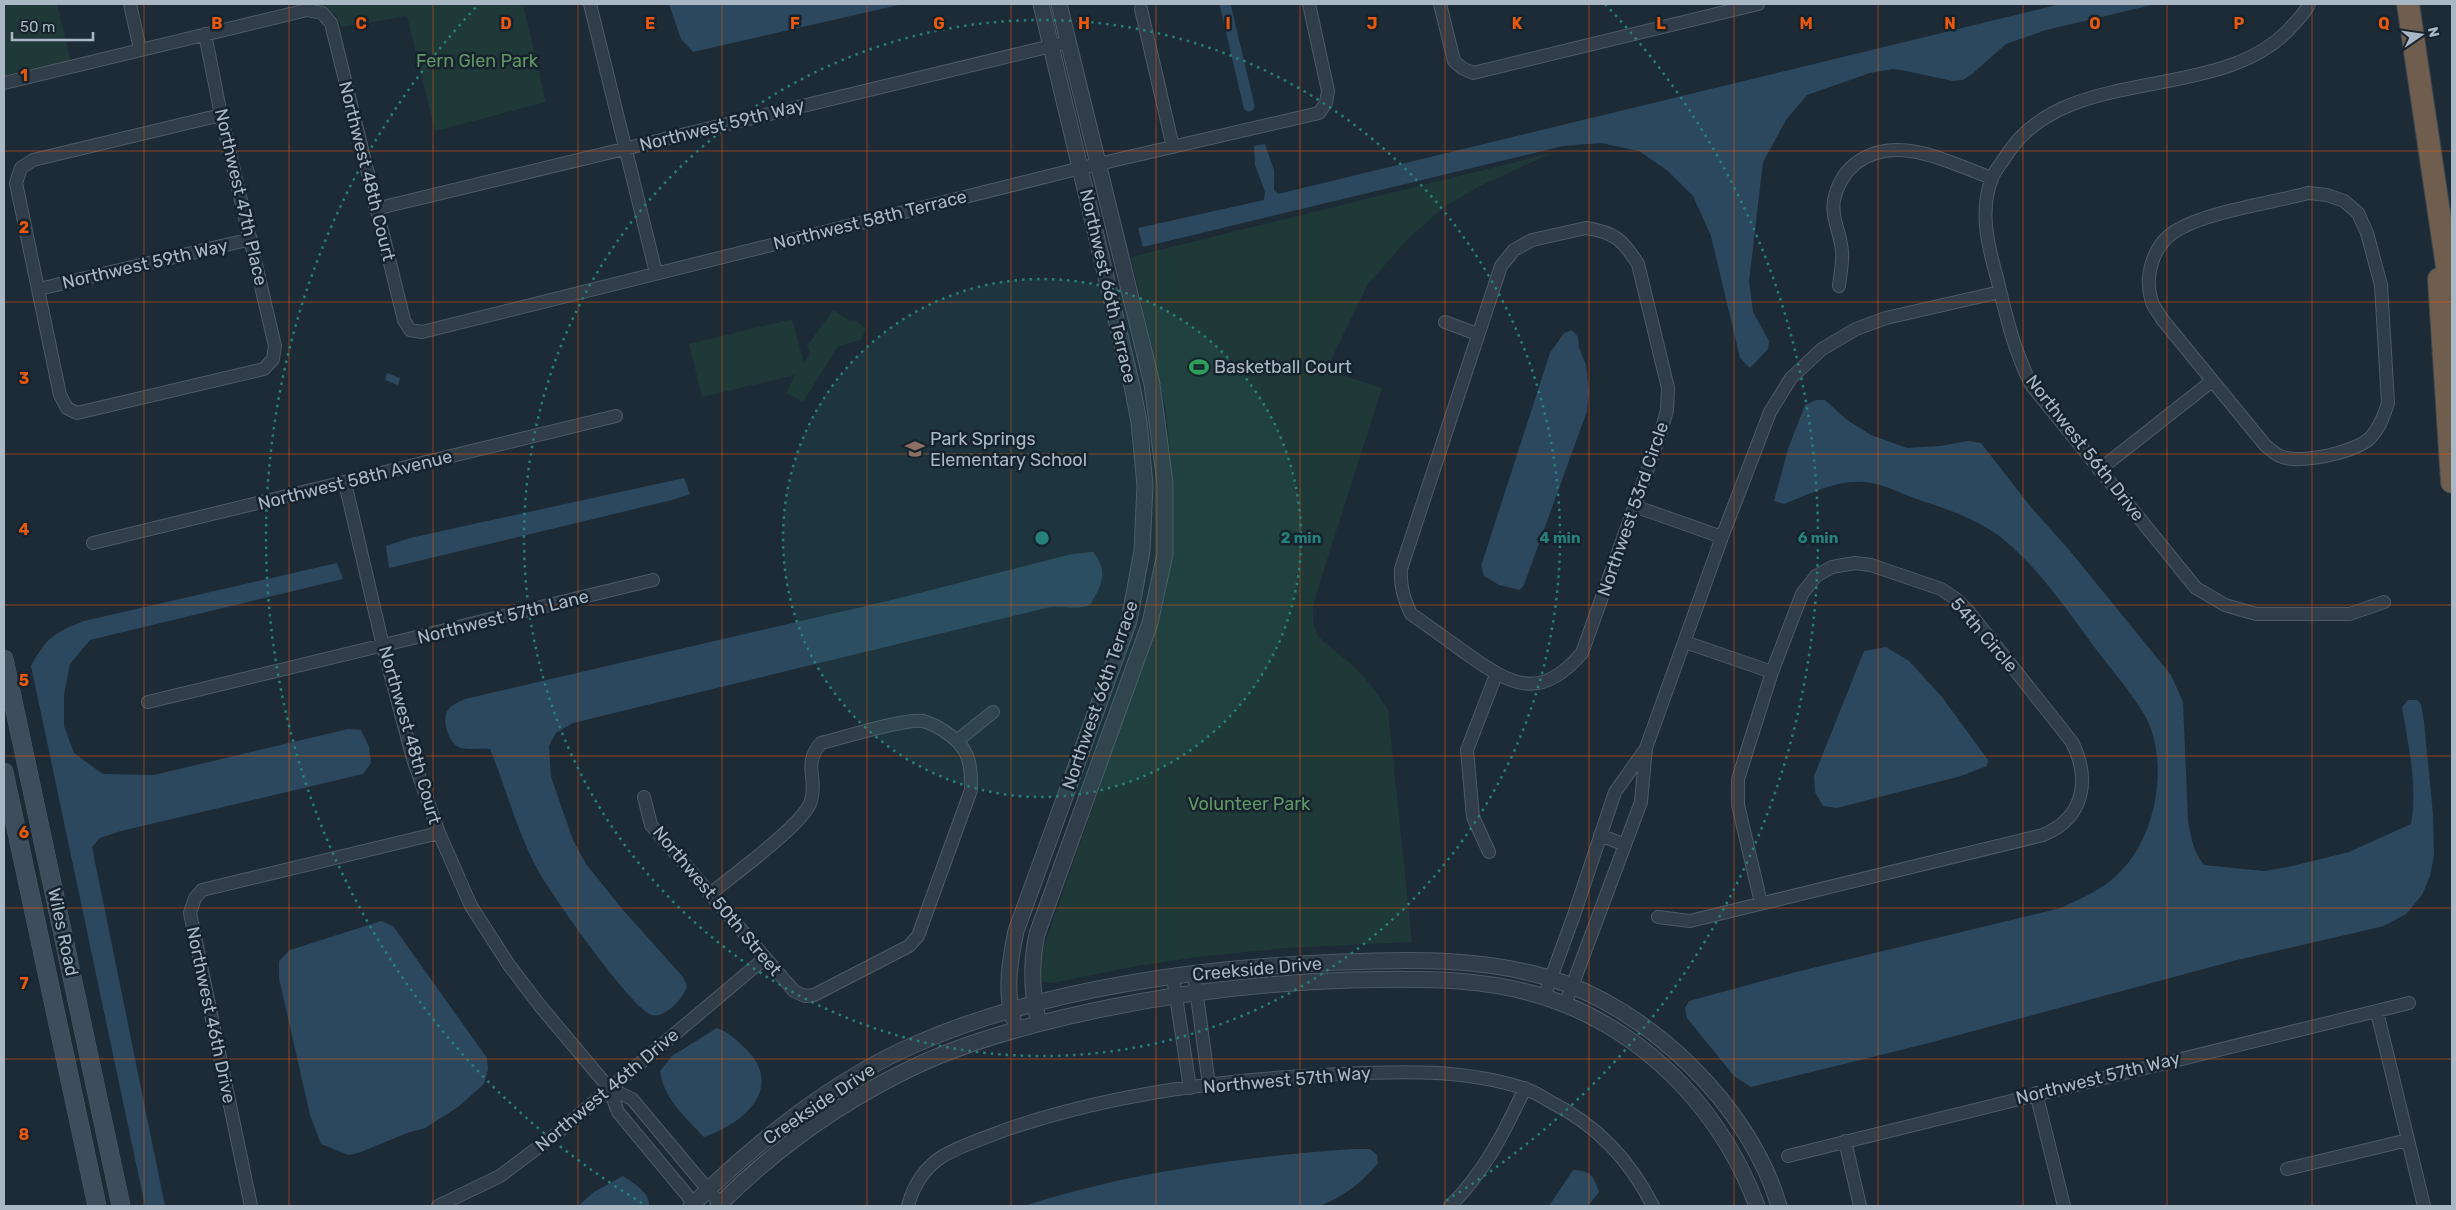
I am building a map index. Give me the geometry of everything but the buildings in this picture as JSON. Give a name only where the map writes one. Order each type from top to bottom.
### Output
[{"type":"highway","points":[[2408,4],[2452,300]]},
{"type":"highway","points":[[2439,211],[2439,301],[2452,482]]},
{"type":"main road","name":"Wiles Road","points":[[4,662],[7,687],[121,1206]]},
{"type":"main road","name":"Wiles Road","points":[[4,772],[96,1206]]},
{"type":"street","points":[[130,4],[140,49]]},
{"type":"street","points":[[590,4],[656,273]]},
{"type":"street","name":"Northwest 66th Terrace","points":[[1016,1029],[1010,1010],[1010,960],[1016,932],[1129,621],[1142,551],[1145,485],[1139,422],[1081,168],[1041,4]]},
{"type":"street","name":"Northwest 66th Terrace","points":[[1040,1023],[1032,983],[1032,959],[1037,934],[1150,623],[1165,554],[1165,483],[1158,416],[1136,318],[1059,4]]},
{"type":"street","name":"Northwest 58th Terrace","points":[[410,330],[422,332],[1097,164],[1319,113],[1326,103],[1328,91],[1308,4]]},
{"type":"street","points":[[1440,4],[1454,61],[1462,68],[1473,73],[1758,4]]},
{"type":"street","name":"Northwest 56th Drive","points":[[2309,4],[2282,37],[2258,54],[2227,66],[2079,101],[2053,112],[2028,127],[1992,178],[1986,235],[2018,359],[2032,386],[2196,588],[2225,605],[2256,614],[2293,616],[2350,614],[2384,602]]},
{"type":"street","points":[[1141,9],[1173,147]]},
{"type":"street","name":"Northwest 48th Court","points":[[205,34],[307,10],[322,13],[331,22],[375,209],[404,320],[410,330]]},
{"type":"street","points":[[4,83],[205,34]]},
{"type":"street","name":"Northwest 47th Place","points":[[39,289],[60,395],[68,408],[77,412],[254,372],[264,369],[273,359],[275,346],[221,115],[205,34]]},
{"type":"street","name":"Northwest 59th Way","points":[[375,209],[1068,42]]},
{"type":"street","points":[[39,289],[16,184],[21,168],[33,160],[221,115]]},
{"type":"street","points":[[1839,286],[1842,251],[1833,219],[1834,199],[1840,181],[1852,166],[1865,156],[1899,148],[1992,178]]},
{"type":"street","points":[[2308,194],[2327,195],[2344,201],[2358,213],[2367,233],[2380,285],[2388,403],[2382,421],[2371,438],[2355,449],[2325,456],[2300,459],[2282,457],[2265,446],[2212,381],[2162,318],[2152,302],[2149,282],[2152,262],[2162,243],[2178,229],[2200,220],[2308,194]]},
{"type":"street","name":"Northwest 53rd Circle","points":[[1586,228],[1602,230],[1618,238],[1629,249],[1638,264],[1668,388],[1667,410],[1661,432],[1634,506],[1582,653],[1568,669],[1552,680],[1535,684],[1515,682],[1496,675],[1411,614],[1404,599],[1400,584],[1401,569],[1501,266],[1514,250],[1532,240],[1586,228]]},
{"type":"street","name":"Northwest 59th Way","points":[[39,289],[251,239]]},
{"type":"street","points":[[1565,1004],[1641,802],[1646,748],[1722,537],[1770,412],[1791,378],[1822,348],[1856,329],[1886,318],[2000,292]]},
{"type":"street","points":[[1116,323],[1136,318]]},
{"type":"street","points":[[1445,322],[1477,334]]},
{"type":"street","points":[[2099,470],[2212,381]]},
{"type":"street","name":"Northwest 58th Avenue","points":[[93,543],[616,416]]},
{"type":"street","name":"Northwest 48th Court","points":[[345,483],[383,646],[413,759],[439,833],[471,906],[509,965],[541,1007],[610,1088],[618,1112],[694,1205]]},
{"type":"street","points":[[1634,506],[1722,537]]},
{"type":"street","name":"54th Circle","points":[[1658,917],[1690,921],[2043,835],[2058,829],[2069,819],[2078,803],[2083,772],[2080,757],[2072,742],[1969,612],[1956,599],[1941,589],[1871,565],[1855,563],[1832,566],[1816,576],[1802,594],[1772,672],[1738,779],[1738,804],[1761,903]]},
{"type":"street","name":"Northwest 57th Lane","points":[[148,702],[654,580]]},
{"type":"street","points":[[1685,642],[1772,672]]},
{"type":"street","points":[[1489,852],[1473,818],[1467,750],[1496,675]]},
{"type":"street","points":[[710,894],[801,819],[811,801],[813,785],[810,766],[814,752],[821,743],[906,722],[922,721],[958,740],[993,712]]},
{"type":"street","name":"Northwest 50th Street","points":[[644,797],[651,825],[710,894],[794,991],[805,996],[814,995],[909,946],[918,936],[971,790],[971,774],[967,755],[958,740]]},
{"type":"street","points":[[1544,997],[1615,792],[1646,748]]},
{"type":"street","name":"Northwest 46th Drive","points":[[251,1206],[190,913],[195,898],[202,890],[439,833]]},
{"type":"street","points":[[1600,835],[1625,844]]},
{"type":"street","name":"Northwest 46th Drive","points":[[438,1206],[500,1176],[556,1134],[765,958]]},
{"type":"street","name":"Creekside Drive","points":[[694,1205],[736,1163],[785,1123],[845,1082],[913,1046],[946,1032],[1010,1010],[1194,974],[1306,963],[1419,960],[1483,964],[1551,978],[1629,1016],[1651,1031],[1691,1066],[1726,1106],[1759,1157],[1779,1206]]},
{"type":"street","points":[[1194,974],[1209,1085]]},
{"type":"street","points":[[1173,977],[1190,1088]]},
{"type":"street","name":"Creekside Drive","points":[[719,1205],[765,1162],[844,1104],[919,1064],[983,1039],[1102,1008],[1196,993],[1316,981],[1417,980],[1495,985],[1544,997],[1565,1004],[1628,1038],[1676,1077],[1699,1102],[1736,1159],[1758,1206]]},
{"type":"street","name":"Northwest 57th Way","points":[[1788,1156],[2036,1093],[2409,1003]]},
{"type":"street","points":[[2377,1012],[2424,1206]]},
{"type":"street","name":"Northwest 57th Way","points":[[908,1206],[921,1175],[942,1156],[982,1138],[1041,1118],[1106,1103],[1209,1085],[1295,1076],[1380,1072],[1450,1073],[1492,1079],[1525,1088],[1572,1112],[1596,1129],[1621,1155],[1640,1180],[1653,1206]]},
{"type":"street","name":"Northwest 48th Court","points":[[610,1088],[632,1098],[708,1189],[719,1205]]},
{"type":"street","points":[[1450,1206],[1468,1189],[1500,1140],[1525,1088]]},
{"type":"street","points":[[2036,1093],[2064,1206]]},
{"type":"street","points":[[2287,1169],[2408,1140]]},
{"type":"street","points":[[1845,1142],[1860,1206]]},
{"type":"green space","points":[[4,4],[57,4],[71,63],[4,75]]},
{"type":"green space","name":"Fern Glen Park","points":[[311,4],[523,4],[546,102],[435,131],[407,16],[342,27],[335,14]]},
{"type":"green space","name":"Volunteer Park","points":[[1552,153],[1480,186],[1444,207],[1407,240],[1368,284],[1326,370],[1382,388],[1319,585],[1313,619],[1318,636],[1360,673],[1388,710],[1412,942],[1286,948],[1199,957],[1137,966],[1053,983],[1044,982],[1039,973],[1040,958],[1157,622],[1170,507],[1170,451],[1166,409],[1131,257]]},
{"type":"green space","points":[[833,310],[851,321],[854,319],[866,329],[861,340],[838,346],[803,402],[786,393],[795,375],[702,397],[689,344],[792,319],[804,363],[810,354],[807,346]]},
{"type":"water","points":[[669,4],[903,4],[693,52],[681,39]]},
{"type":"water","points":[[2061,4],[2156,4],[2046,30],[2006,44],[1963,80],[1953,81],[1893,69],[1870,73],[1807,95],[1786,120],[1763,162],[1749,282],[1753,312],[1769,341],[1768,349],[1750,368],[1740,358],[1711,236],[1693,196],[1668,171],[1639,151],[1601,143],[1563,146],[1143,247],[1138,228],[1264,200],[1265,192],[1255,165],[1254,146],[1265,144],[1274,170],[1274,190],[1278,194]]},
{"type":"water","points":[[1572,330],[1578,337],[1579,348],[1586,365],[1589,392],[1587,411],[1524,585],[1520,590],[1499,585],[1484,576],[1481,566],[1550,353],[1564,333]]},
{"type":"water","points":[[387,373],[400,378],[398,385],[385,380]]},
{"type":"water","points":[[1816,400],[1825,400],[1847,420],[1871,435],[1907,448],[1940,446],[1968,441],[1981,443],[2030,506],[2070,551],[2171,675],[2183,702],[2188,821],[2195,849],[2204,865],[2264,871],[2288,867],[2349,852],[2411,824],[2413,780],[2402,707],[2408,700],[2417,700],[2421,704],[2424,722],[2433,814],[2434,856],[2430,876],[2422,895],[2406,914],[2384,926],[2237,960],[1929,1043],[1751,1087],[1734,1076],[1687,1018],[1685,1008],[1689,1001],[1796,972],[2061,908],[2104,886],[2129,862],[2140,845],[2148,827],[2157,787],[2156,747],[2151,729],[2142,710],[2046,583],[2032,566],[2002,538],[1979,523],[1962,515],[1871,483],[1848,482],[1837,484],[1784,504],[1774,501],[1788,449],[1805,405]]},
{"type":"water","points":[[684,478],[690,494],[672,500],[389,568],[386,546],[410,538]]},
{"type":"water","points":[[1093,552],[1101,566],[1102,578],[1098,591],[1090,605],[1075,608],[1050,607],[573,723],[556,733],[549,746],[551,777],[573,840],[586,864],[623,910],[683,977],[687,986],[678,1002],[662,1014],[652,1015],[642,1009],[628,994],[575,926],[539,872],[518,827],[490,749],[461,748],[453,742],[447,732],[445,720],[448,710],[465,699],[900,598],[1072,554]]},
{"type":"water","points":[[337,563],[343,579],[90,640],[70,664],[64,695],[64,726],[74,753],[103,774],[154,775],[348,729],[361,730],[369,747],[371,763],[363,774],[121,831],[100,838],[92,847],[165,1206],[145,1206],[31,666],[52,637],[84,621]]},
{"type":"water","points":[[1886,647],[1909,661],[1942,697],[1988,760],[1987,766],[1961,776],[1837,808],[1823,806],[1815,792],[1814,776],[1864,651]]},
{"type":"water","points":[[381,921],[393,926],[487,1058],[488,1069],[484,1084],[458,1107],[425,1128],[349,1155],[321,1144],[310,1115],[279,978],[279,961],[290,950]]},
{"type":"water","points":[[717,1028],[735,1039],[757,1063],[761,1077],[760,1090],[754,1103],[745,1114],[719,1131],[704,1137],[670,1099],[660,1071],[672,1056]]},
{"type":"water","points":[[1370,1149],[1377,1155],[1378,1163],[1366,1177],[1352,1188],[1320,1206],[1024,1206],[1064,1194],[1145,1175],[1270,1156]]},
{"type":"water","points":[[1573,1170],[1588,1173],[1593,1178],[1599,1192],[1588,1206],[1549,1206]]},
{"type":"water","points":[[623,1176],[644,1192],[649,1201],[649,1206],[578,1206],[594,1192]]},
{"type":"waterway","points":[[1225,4],[1249,106]]},
{"type":"place","name":"Basketball Court","points":[[1199,367]]},
{"type":"place","name":"Park Springs Elementary School","points":[[915,449]]}]
